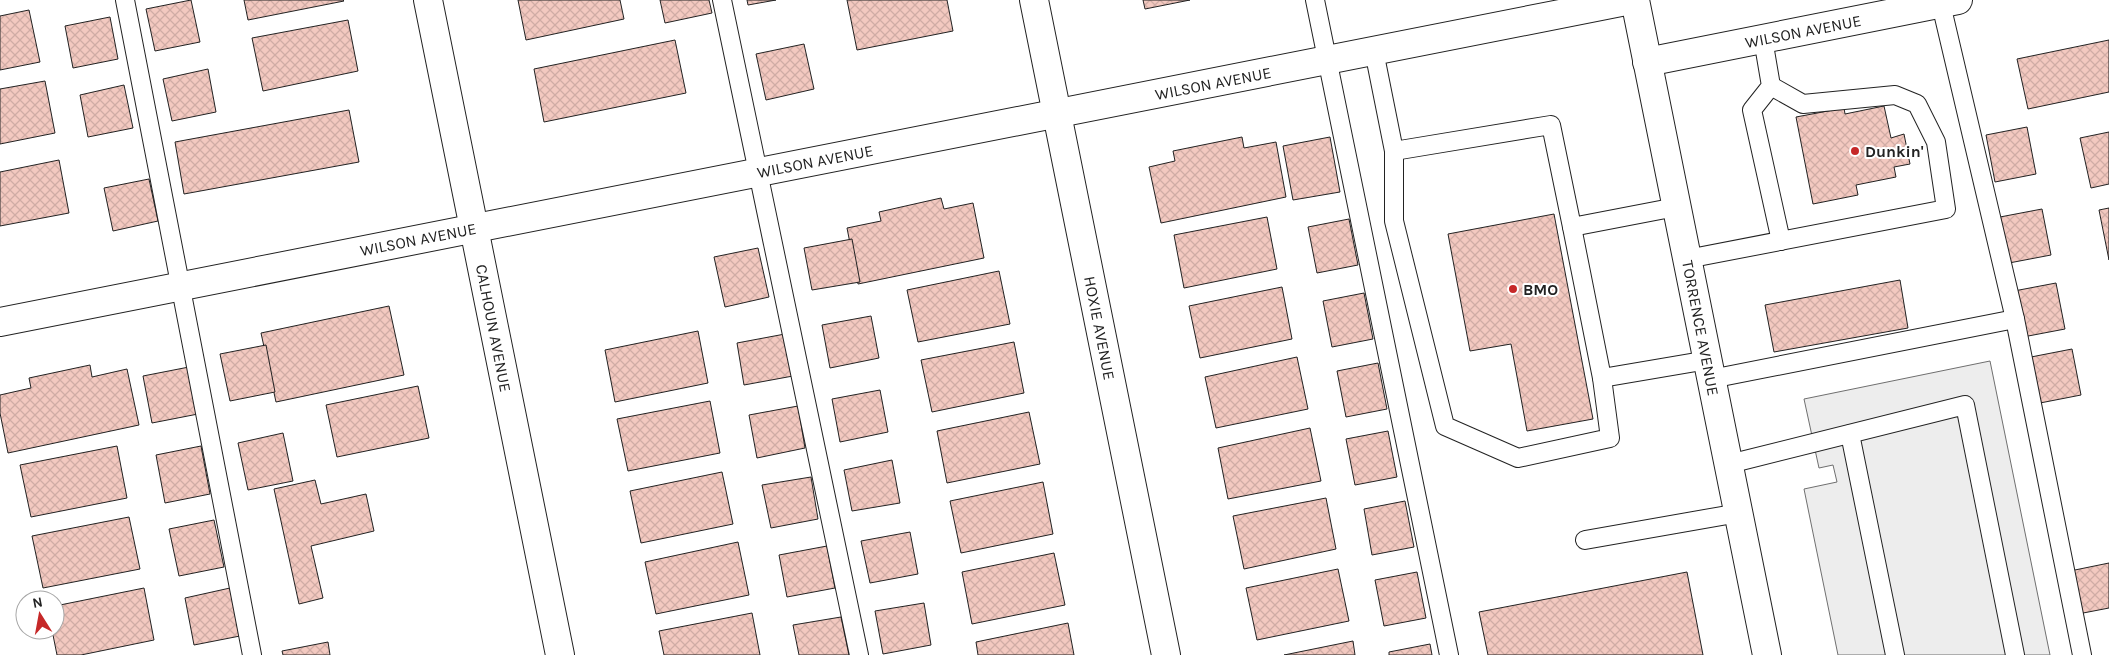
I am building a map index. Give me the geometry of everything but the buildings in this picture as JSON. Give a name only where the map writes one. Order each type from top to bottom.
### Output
[{"type":"street","name":"CALHOUN AVENUE","points":[[428,0],[560,655]]},
{"type":"street","name":"HOXIE AVENUE","points":[[1034,0],[1166,655]]},
{"type":"street","name":"WILSON AVENUE","points":[[0,322],[1633,0]]},
{"type":"street","name":"TORRENCE AVENUE","points":[[1633,0],[1767,655]]},
{"type":"street","name":"WILSON AVENUE","points":[[1647,62],[1946,1]]},
{"type":"lane","points":[[125,0],[252,655]]},
{"type":"lane","points":[[722,0],[859,655]]},
{"type":"lane","points":[[1315,0],[1449,655]]},
{"type":"lane","points":[[1946,1],[2015,319],[2082,655]]},
{"type":"lane","points":[[1687,259],[1946,208],[1936,142],[1917,104],[1895,95],[1803,104],[1772,86],[1763,39]]},
{"type":"lane","points":[[1374,50],[1394,151],[1394,221],[1445,426],[1518,458],[1610,438],[1602,378],[1551,125],[1394,151]]},
{"type":"lane","points":[[1772,86],[1752,110],[1781,241]]},
{"type":"lane","points":[[1572,227],[1676,207]]},
{"type":"lane","points":[[1602,378],[1710,369],[2015,319]]},
{"type":"lane","points":[[1729,464],[1965,405],[2015,655]]},
{"type":"lane","points":[[1850,434],[1895,655]]},
{"type":"lane","points":[[1585,540],[1739,513]]},
{"type":"shaded area","points":[[1990,361],[2050,655],[1838,655],[1804,489],[1837,482],[1833,465],[1819,468],[1804,399]]},
{"type":"place","name":"Dunkin'","points":[[1855,151]]},
{"type":"place","name":"BMO","points":[[1513,289]]}]
